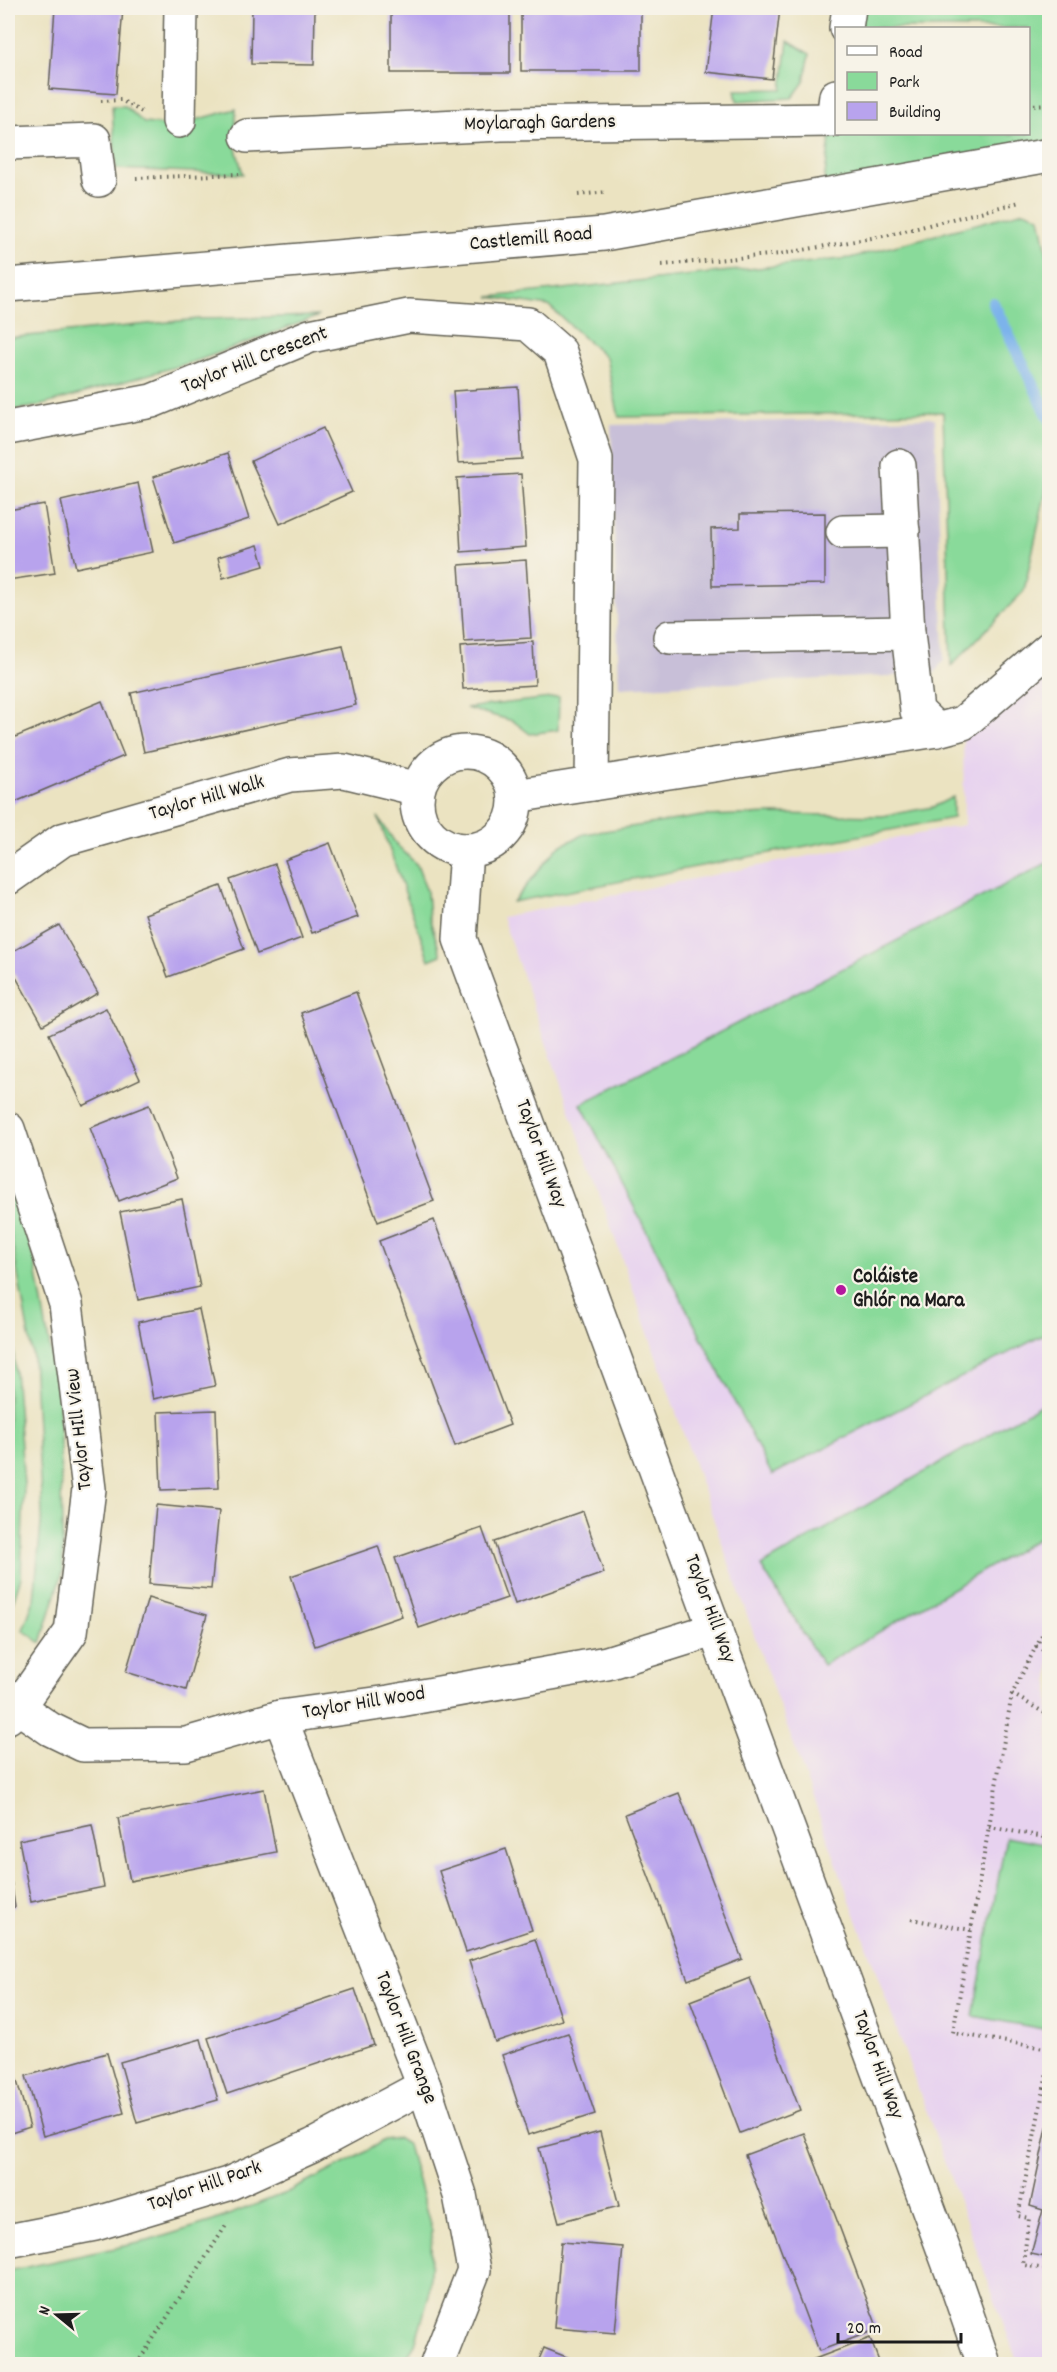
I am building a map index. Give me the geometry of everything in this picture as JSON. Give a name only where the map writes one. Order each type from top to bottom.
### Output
[{"type":"street","points":[[180,121],[181,8]]},
{"type":"street","points":[[846,27],[849,8]]},
{"type":"street","name":"Moylaragh Gardens","points":[[247,136],[835,108]]},
{"type":"street","points":[[8,143],[94,140],[99,180]]},
{"type":"street","name":"Castlemill Road","points":[[8,285],[604,234],[1050,155]]},
{"type":"street","name":"Taylor Hill Crescent","points":[[8,428],[152,401],[321,333],[409,316],[528,324],[560,352],[596,459],[592,784]]},
{"type":"street","points":[[899,466],[908,633],[917,711],[937,730]]},
{"type":"street","points":[[843,532],[903,531]]},
{"type":"street","points":[[670,637],[908,633]]},
{"type":"street","points":[[515,796],[937,730],[963,723],[1050,648]]},
{"type":"street","points":[[469,752],[491,759],[503,768],[511,781],[515,796],[514,813],[497,840],[482,848],[466,850],[445,845],[427,832],[419,819],[418,789],[424,775],[434,764],[447,755],[469,752]]},
{"type":"street","name":"Taylor Hill Walk","points":[[8,878],[62,840],[290,775],[344,771],[418,789]]},
{"type":"street","name":"Taylor Hill Way","points":[[466,850],[460,939],[716,1629],[984,2364]]},
{"type":"street","name":"Taylor HIll View","points":[[8,1129],[66,1304],[89,1489],[71,1632],[13,1712]]},
{"type":"street","name":"Taylor Hill Wood","points":[[13,1712],[83,1746],[186,1744],[280,1717],[388,1702],[607,1663],[716,1629]]},
{"type":"street","name":"Taylor Hill Grange","points":[[280,1717],[424,2086],[460,2195],[474,2270],[437,2364]]},
{"type":"street","name":"Taylor Hill Park","points":[[8,2241],[95,2224],[228,2184],[312,2146],[424,2086]]},
{"type":"path","points":[[1030,105],[1050,104]]},
{"type":"path","points":[[568,196],[615,191]]},
{"type":"path","points":[[1050,1618],[1012,1694],[953,2033],[1050,2049]]},
{"type":"path","points":[[1036,1646],[1050,1654]]},
{"type":"path","points":[[1012,1694],[1050,1716]]},
{"type":"path","points":[[989,1827],[1050,1838]]},
{"type":"path","points":[[911,1919],[971,1930]]},
{"type":"path","points":[[1050,2058],[1018,2216],[1029,2218],[1023,2265],[1050,2270]]},
{"type":"path","points":[[137,2364],[237,2208],[228,2184]]},
{"type":"shaded area","points":[[935,418],[944,659],[934,674],[619,688],[611,425]]},
{"type":"shaded area","name":"Coláiste Ghlór na Mara","points":[[1049,648],[1049,2364],[1018,2364],[764,1663],[502,917],[964,825],[963,723]]},
{"type":"green space","points":[[849,8],[1049,8],[1049,155],[822,196],[835,103],[835,135],[1030,135],[1030,27],[846,27]]},
{"type":"green space","points":[[788,41],[810,54],[804,82],[792,98],[737,101],[735,90],[782,89]]},
{"type":"green space","points":[[112,106],[125,106],[144,123],[174,126],[236,109],[235,145],[243,174],[116,169]]},
{"type":"green space","points":[[1024,211],[1040,217],[1050,267],[1049,477],[1024,591],[951,666],[943,412],[619,417],[606,358],[549,306],[489,297],[850,258]]},
{"type":"green space","points":[[319,316],[199,360],[39,406],[8,411],[8,338],[199,319]]},
{"type":"green space","points":[[559,697],[558,730],[530,734],[513,721],[466,708]]},
{"type":"green space","points":[[953,797],[953,818],[513,902],[558,847],[584,834],[703,816],[776,814],[882,816],[933,807]]},
{"type":"green space","points":[[378,817],[396,844],[417,865],[427,892],[429,917],[441,955],[429,960]]},
{"type":"green space","points":[[1049,862],[1049,1332],[772,1475],[581,1104]]},
{"type":"green space","points":[[8,1175],[34,1257],[59,1400],[63,1571],[41,1643],[23,1630],[34,1600],[42,1513],[33,1358],[8,1220]]},
{"type":"green space","points":[[8,1307],[11,1319],[24,1485],[21,1577],[8,1617]]},
{"type":"green space","points":[[1049,1400],[1049,1532],[823,1665],[761,1566]]},
{"type":"green space","points":[[1006,1837],[1049,1845],[1049,2030],[973,2016]]},
{"type":"green space","points":[[397,2138],[408,2145],[432,2231],[429,2296],[415,2344],[402,2364],[8,2364],[8,2271],[148,2241],[213,2221],[288,2192],[355,2158],[384,2140]]},
{"type":"building","points":[[55,8],[123,8],[116,94],[49,89]]},
{"type":"building","points":[[252,8],[315,8],[314,65],[251,64]]},
{"type":"building","points":[[521,8],[641,8],[641,71],[521,71]]},
{"type":"building","points":[[714,8],[780,8],[772,79],[706,72]]},
{"type":"building","points":[[510,9],[510,73],[391,73],[391,10]]},
{"type":"building","points":[[518,387],[522,459],[458,463],[453,391]]},
{"type":"building","points":[[323,428],[352,492],[280,524],[251,461]]},
{"type":"building","points":[[228,453],[249,519],[174,543],[153,477]]},
{"type":"building","points":[[521,474],[526,547],[461,552],[457,478]]},
{"type":"building","points":[[138,483],[153,552],[76,568],[61,501]]},
{"type":"building","points":[[44,504],[55,573],[8,580],[8,510]]},
{"type":"building","points":[[825,513],[825,584],[712,586],[711,529],[740,528],[740,514]]},
{"type":"building","points":[[258,545],[264,566],[223,578],[218,557]]},
{"type":"building","points":[[526,560],[531,638],[464,642],[459,565]]},
{"type":"building","points":[[533,642],[535,685],[463,689],[460,647]]},
{"type":"building","points":[[343,646],[356,705],[144,752],[131,693]]},
{"type":"building","points":[[102,701],[124,756],[8,805],[8,740]]},
{"type":"building","points":[[330,843],[358,917],[312,933],[285,860]]},
{"type":"building","points":[[275,864],[302,938],[257,954],[230,880]]},
{"type":"building","points":[[221,886],[244,949],[168,977],[145,914]]},
{"type":"building","points":[[59,925],[98,993],[43,1025],[8,963],[8,954]]},
{"type":"building","points":[[356,992],[434,1201],[378,1222],[301,1013]]},
{"type":"building","points":[[106,1008],[140,1079],[83,1106],[49,1034]]},
{"type":"building","points":[[149,1105],[177,1178],[119,1201],[90,1128]]},
{"type":"building","points":[[182,1199],[200,1287],[138,1300],[120,1212]]},
{"type":"building","points":[[434,1220],[510,1425],[455,1446],[379,1241]]},
{"type":"building","points":[[199,1309],[215,1386],[153,1399],[138,1322]]},
{"type":"building","points":[[216,1410],[219,1488],[161,1490],[158,1412]]},
{"type":"building","points":[[156,1505],[219,1511],[211,1589],[149,1584]]},
{"type":"building","points":[[583,1511],[604,1573],[515,1604],[494,1542]]},
{"type":"building","points":[[482,1528],[507,1598],[419,1628],[395,1558]]},
{"type":"building","points":[[378,1546],[402,1616],[315,1646],[291,1576]]},
{"type":"building","points":[[148,1598],[207,1615],[186,1690],[126,1672]]},
{"type":"building","points":[[264,1789],[276,1852],[130,1881],[118,1818]]},
{"type":"building","points":[[679,1793],[742,1959],[688,1980],[625,1814]]},
{"type":"building","points":[[92,1825],[104,1887],[31,1902],[19,1840]]},
{"type":"building","points":[[506,1849],[532,1930],[466,1952],[439,1871]]},
{"type":"building","points":[[8,1859],[15,1907],[8,1908]]},
{"type":"building","points":[[535,1939],[562,2020],[495,2042],[469,1961]]},
{"type":"building","points":[[750,1978],[800,2110],[740,2133],[690,2001]]},
{"type":"building","points":[[355,1989],[374,2045],[227,2094],[208,2038]]},
{"type":"building","points":[[568,2033],[595,2114],[528,2135],[502,2055]]},
{"type":"building","points":[[201,2039],[218,2100],[137,2123],[120,2062]]},
{"type":"building","points":[[107,2053],[124,2113],[43,2136],[26,2076]]},
{"type":"building","points":[[13,2067],[30,2127],[8,2134],[8,2069]]},
{"type":"building","points":[[1047,2127],[1050,2127],[1050,2258],[1031,2254],[1043,2210],[1030,2206]]},
{"type":"building","points":[[600,2132],[619,2206],[559,2222],[539,2148]]},
{"type":"building","points":[[804,2133],[878,2329],[819,2351],[745,2155]]},
{"type":"building","points":[[561,2242],[623,2247],[615,2333],[554,2328]]},
{"type":"building","points":[[870,2338],[880,2364],[814,2364],[812,2360]]},
{"type":"building","points":[[544,2348],[584,2364],[537,2364]]},
{"type":"waterway","points":[[993,303],[1050,419]]},
{"type":"place","name":"Coláiste Ghlór na Mara","points":[[841,1290]]}]
